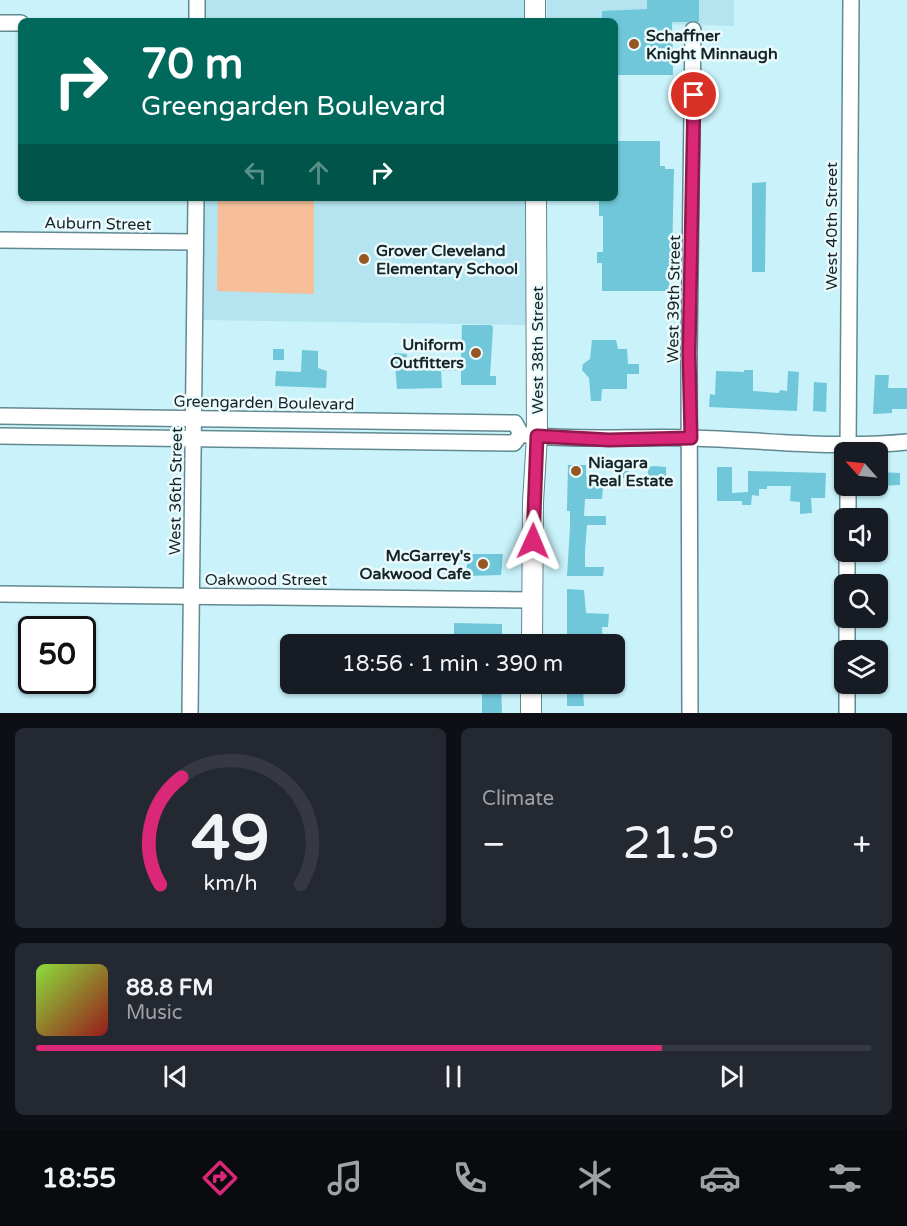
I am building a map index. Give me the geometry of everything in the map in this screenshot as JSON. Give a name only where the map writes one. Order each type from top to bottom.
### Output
[{"type":"main road","points":[[536,0],[536,18]]},
{"type":"main road","name":"West 38th Street","points":[[532,634],[529,435],[536,201]]},
{"type":"main road","points":[[531,694],[531,713]]},
{"type":"street","points":[[197,0],[197,18]]},
{"type":"street","name":"West 40th Street","points":[[848,442],[850,0]]},
{"type":"street","points":[[0,23],[18,23]]},
{"type":"street","name":"West 39th Street","points":[[690,713],[689,354],[693,30]]},
{"type":"street","name":"West 36th Street","points":[[190,713],[196,201]]},
{"type":"street","name":"Auburn Street","points":[[0,240],[195,242]]},
{"type":"street","name":"Greengarden Boulevard","points":[[0,417],[515,423],[529,435]]},
{"type":"street","name":"Greengarden Boulevard","points":[[0,436],[514,443],[529,435],[609,440],[691,438],[834,447]]},
{"type":"street","name":"Greengarden Boulevard","points":[[888,444],[907,442]]},
{"type":"street","name":"Oakwood Street","points":[[0,594],[532,600]]},
{"type":"street","points":[[847,694],[847,713]]},
{"type":"shaded area","points":[[203,0],[528,0],[528,18],[203,18]]},
{"type":"shaded area","points":[[547,0],[734,0],[734,26],[618,23],[618,18],[547,18]]},
{"type":"shaded area","name":"Grover Cleveland Elementary School","points":[[201,201],[527,201],[526,325],[200,320]]},
{"type":"shaded area","points":[[218,201],[314,201],[314,294],[217,291]]},
{"type":"building","points":[[647,0],[699,0],[699,22],[672,22],[673,75],[618,75],[618,18],[602,18],[602,11],[647,9]]},
{"type":"building","points":[[618,141],[660,141],[660,166],[665,166],[665,169],[674,169],[672,259],[674,259],[674,274],[669,274],[669,291],[602,291],[602,263],[597,263],[597,252],[603,252],[603,216],[599,216],[599,201],[618,201]]},
{"type":"building","points":[[766,182],[765,272],[752,272],[752,183]]},
{"type":"building","points":[[462,325],[491,325],[493,327],[490,376],[496,376],[496,385],[461,385],[461,370],[443,371],[443,361],[461,361]]},
{"type":"building","points":[[592,340],[616,340],[618,349],[627,349],[628,364],[639,364],[639,374],[627,374],[627,389],[602,389],[601,401],[591,401],[589,378],[582,370],[583,364],[590,359]]},
{"type":"building","points":[[273,349],[284,349],[284,360],[273,360]]},
{"type":"building","points":[[302,350],[318,351],[318,368],[327,371],[326,388],[275,386],[276,371],[301,372]]},
{"type":"building","points":[[394,353],[407,354],[406,369],[441,371],[442,388],[397,389]]},
{"type":"building","points":[[744,370],[753,370],[753,391],[779,393],[780,390],[787,391],[788,371],[799,372],[797,411],[709,407],[710,394],[715,395],[716,371],[744,372]]},
{"type":"building","points":[[875,375],[889,375],[888,388],[907,388],[907,409],[892,409],[892,413],[873,414]]},
{"type":"building","points":[[814,382],[827,383],[826,412],[813,411]]},
{"type":"building","points":[[568,465],[586,465],[586,476],[604,476],[602,499],[585,499],[584,516],[606,516],[606,525],[587,525],[585,551],[585,567],[604,567],[603,576],[567,576],[570,527],[570,511],[567,511]]},
{"type":"building","points":[[617,467],[629,467],[628,478],[616,478]]},
{"type":"building","points":[[648,467],[666,467],[666,481],[648,481]]},
{"type":"building","points":[[717,467],[732,467],[732,493],[748,492],[748,471],[826,473],[825,498],[811,498],[812,513],[800,514],[800,502],[790,501],[791,486],[767,486],[767,489],[759,489],[759,496],[752,495],[751,505],[742,505],[742,501],[717,501]]},
{"type":"building","points":[[888,472],[900,473],[900,485],[888,486]]},
{"type":"building","points":[[467,554],[503,554],[501,575],[467,576]]},
{"type":"building","points":[[567,589],[584,590],[586,613],[609,614],[608,627],[602,627],[602,634],[567,634]]},
{"type":"building","points":[[454,623],[502,624],[502,634],[454,634]]},
{"type":"building","points":[[482,694],[501,694],[502,713],[482,713]]},
{"type":"building","points":[[567,694],[583,694],[584,706],[567,706]]},
{"type":"place","name":"Schaffner Knight Minnaugh","points":[[634,44]]},
{"type":"place","name":"Grover Cleveland Elementary School","points":[[364,259]]},
{"type":"place","name":"Uniform Outfitters","points":[[476,353]]},
{"type":"place","name":"Niagara Real Estate","points":[[576,471]]},
{"type":"place","name":"McGarrey's Oakwood Cafe","points":[[483,564]]},
{"type":"route","points":[[533,541],[537,436],[609,440],[691,438],[689,354],[694,95]]}]
